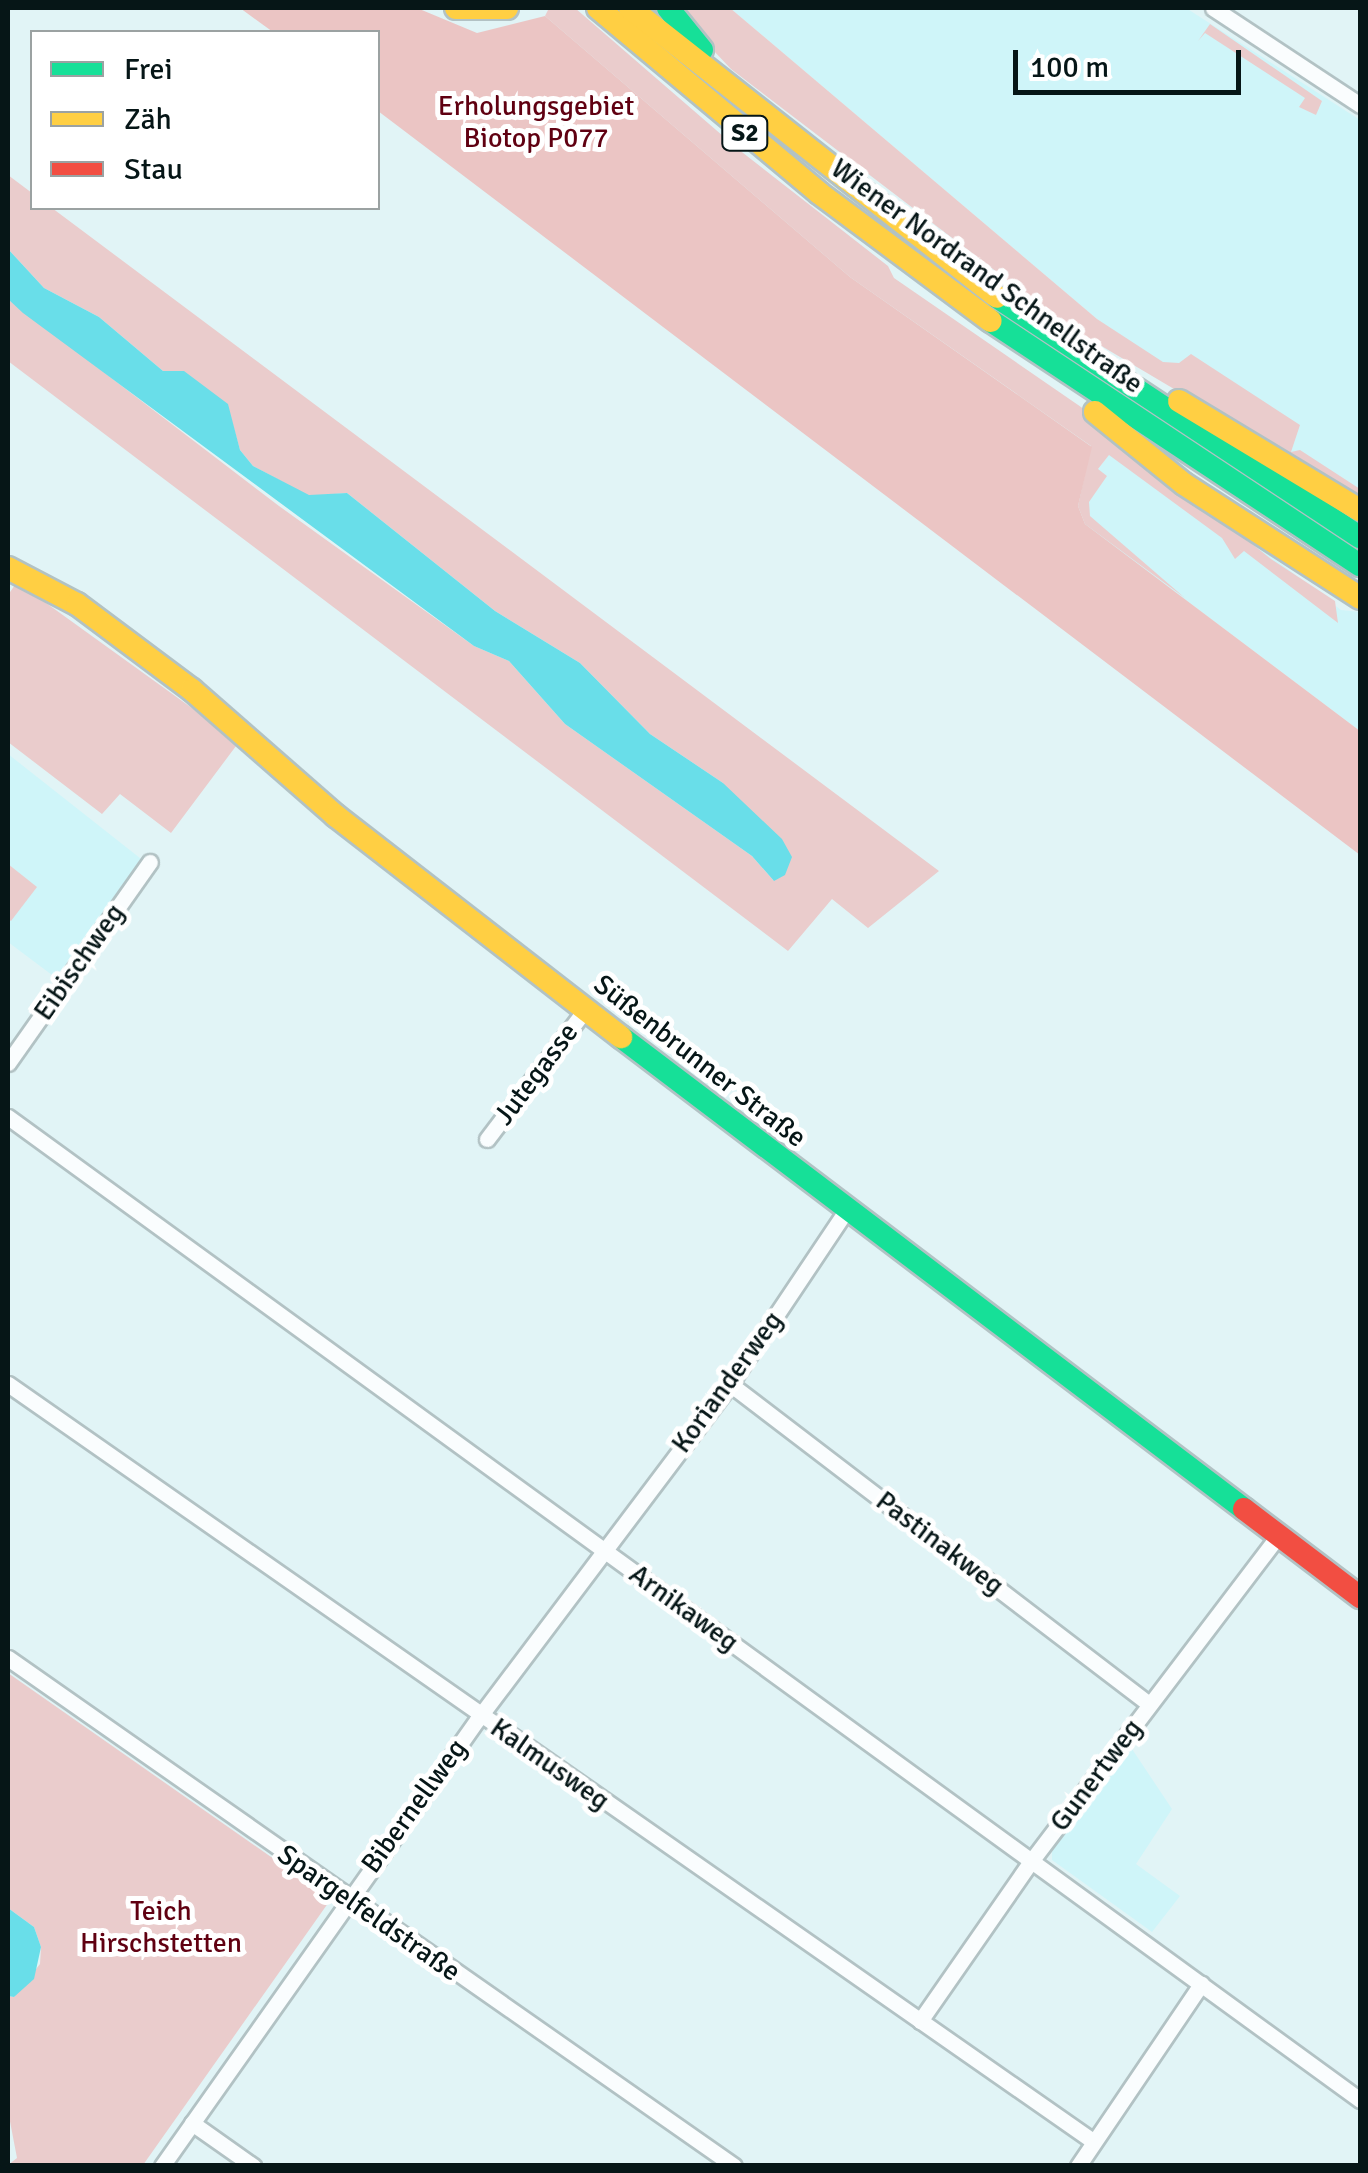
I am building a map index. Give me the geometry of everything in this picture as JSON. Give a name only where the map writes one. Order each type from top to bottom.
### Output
[{"type":"main road","points":[[456,8],[508,8]]},
{"type":"main road","name":"Wiener Nordrand Schnellstraße","points":[[598,8],[819,193],[1039,356],[1360,565]]},
{"type":"main road","name":"Wiener Nordrand Schnellstraße","points":[[630,8],[737,97],[1100,369],[1360,536]]},
{"type":"main road","points":[[668,8],[733,78],[737,97]]},
{"type":"main road","points":[[1039,356],[1046,375],[1142,454],[1360,598]]},
{"type":"main road","points":[[1100,369],[1132,376],[1208,416],[1360,510]]},
{"type":"main road","name":"Süßenbrunner Straße","points":[[8,568],[77,604],[192,690],[336,816],[584,1010],[1360,1598]]},
{"type":"street","points":[[1213,8],[1360,105]]},
{"type":"street","name":"Eibischweg","points":[[8,1063],[150,862]]},
{"type":"street","name":"Jutegasse","points":[[487,1139],[584,1010]]},
{"type":"street","name":"Arnikaweg","points":[[8,1117],[1360,2100]]},
{"type":"street","name":"Korianderweg","points":[[602,1549],[730,1384],[846,1212]]},
{"type":"street","name":"Kalmusweg","points":[[8,1384],[1094,2142]]},
{"type":"street","name":"Pastinakweg","points":[[730,1384],[1149,1704]]},
{"type":"street","name":"Gunertweg","points":[[920,2020],[1032,1860],[1279,1534]]},
{"type":"street","name":"Bibernellweg","points":[[162,2166],[348,1898],[602,1549]]},
{"type":"street","name":"Spargelfeldstraße","points":[[8,1658],[734,2166]]},
{"type":"street","points":[[1078,2166],[1201,1984]]},
{"type":"street","points":[[192,2123],[252,2166]]},
{"type":"shaded area","points":[[730,8],[1186,8],[1360,120],[1360,499],[1097,319]]},
{"type":"shaded area","points":[[1120,440],[1341,610],[1360,612],[1360,731],[1085,524],[1080,493]]},
{"type":"shaded area","points":[[8,754],[145,862],[56,978],[8,942]]},
{"type":"shaded area","points":[[1130,1746],[1172,1809],[1136,1864],[1180,1896],[1152,1932],[1052,1860],[1052,1850]]},
{"type":"green space","name":"Erholungsgebiet Biotop P077","points":[[240,8],[417,8],[477,33],[545,16],[850,277],[1092,447],[1078,506],[1085,524],[1360,731],[1360,855],[380,113],[380,30],[270,30]]},
{"type":"green space","points":[[549,8],[575,8],[738,149],[888,266],[894,278],[1081,407],[1271,559],[1335,601],[1338,623],[1244,551],[1235,559],[1222,538],[1109,455],[1098,469],[1107,476],[1089,502],[1090,516],[1185,598],[1085,524],[1078,506],[1091,446],[850,277],[545,16]]},
{"type":"green space","points":[[673,8],[730,8],[1097,319],[1163,362],[1179,363],[1191,354],[1300,425],[1291,452],[1300,450],[1360,489],[1360,499],[1066,325],[731,69]]},
{"type":"green space","points":[[1210,24],[1322,101],[1316,115],[1299,107],[1305,98],[1205,33],[1198,41]]},
{"type":"green space","points":[[8,175],[30,192],[30,210],[55,210],[939,871],[868,928],[832,899],[788,951],[8,361],[8,299],[279,506],[474,646],[509,661],[565,724],[752,856],[774,881],[723,783],[650,734],[580,663],[495,611],[347,493],[309,496],[253,466],[240,450],[227,404],[163,371],[99,317],[44,288],[8,249]]},
{"type":"green space","points":[[17,582],[239,742],[171,833],[120,794],[102,814],[8,742],[8,595]]},
{"type":"green space","points":[[8,864],[37,887],[11,921],[8,919]]},
{"type":"green space","name":"Teich Hirschstetten","points":[[8,1673],[331,1899],[143,2165],[8,2165],[17,2158],[8,2111],[8,1996],[14,1997],[40,1964],[41,1947],[34,1927],[8,1908]]},
{"type":"water","points":[[8,249],[44,288],[99,317],[163,371],[184,371],[228,404],[240,450],[253,466],[309,495],[347,493],[495,611],[580,663],[650,734],[723,783],[782,839],[792,857],[785,875],[774,881],[752,856],[565,724],[509,661],[474,646],[23,313],[8,299]]},
{"type":"water","points":[[8,1908],[34,1927],[41,1947],[34,1979],[14,1997],[8,1996]]},
{"type":"traffic: fast","points":[[668,8],[702,50]]},
{"type":"traffic: fast","points":[[997,297],[1360,537]]},
{"type":"traffic: fast","points":[[991,321],[1360,565]]},
{"type":"traffic: fast","points":[[621,1037],[1244,1509]]},
{"type":"traffic: slow","points":[[456,8],[507,8]]},
{"type":"traffic: slow","points":[[598,8],[819,193],[991,321]]},
{"type":"traffic: slow","points":[[630,8],[997,297]]},
{"type":"traffic: slow","points":[[1179,401],[1360,510]]},
{"type":"traffic: slow","points":[[1095,412],[1184,484],[1360,598]]},
{"type":"traffic: slow","points":[[8,568],[77,604],[192,690],[336,816],[621,1037]]},
{"type":"traffic: jam","points":[[1244,1509],[1360,1597]]}]
